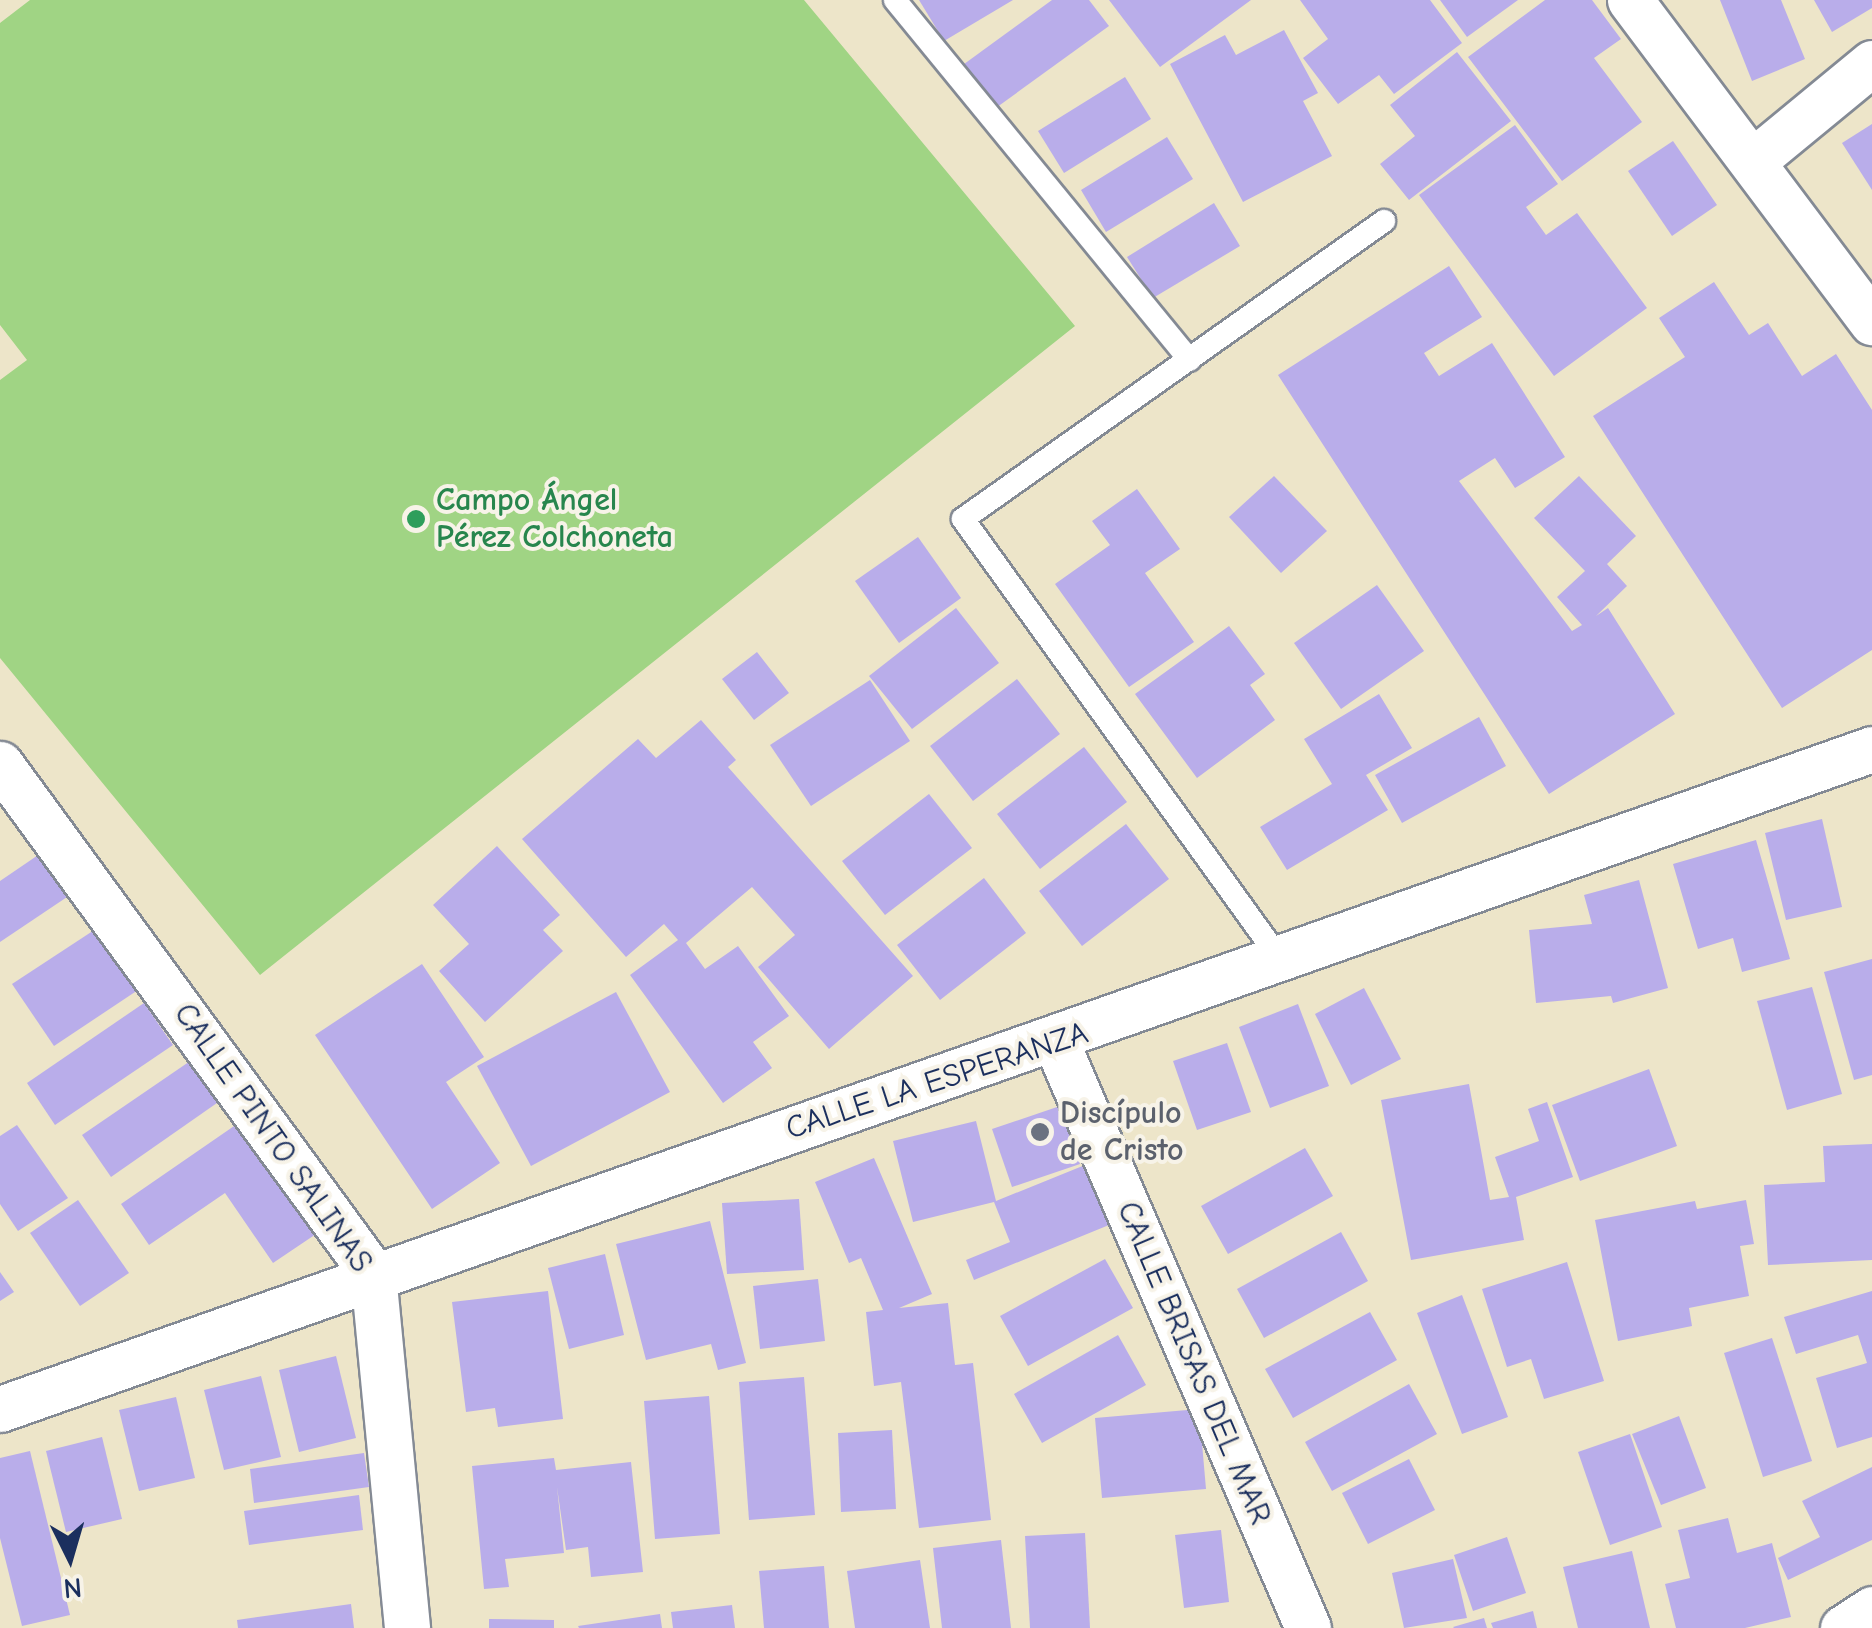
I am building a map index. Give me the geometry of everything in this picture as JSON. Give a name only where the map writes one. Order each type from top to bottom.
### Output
[{"type":"street","points":[[1630,0],[1872,322]]},
{"type":"street","points":[[1752,161],[1872,64]]},
{"type":"street","name":"CALLE LA ESPERANZA","points":[[0,1408],[373,1274],[1056,1042],[1872,749]]},
{"type":"street","name":"CALLE PINTO SALINAS","points":[[0,764],[373,1274],[407,1628]]},
{"type":"street","name":"CALLE BRISAS DEL MAR","points":[[1056,1042],[1308,1628]]},
{"type":"street","points":[[1844,1628],[1872,1610]]},
{"type":"lane","points":[[895,0],[1190,360]]},
{"type":"lane","points":[[1282,962],[964,519],[1384,222]]},
{"type":"green space","name":"Campo Ángel Pérez Colchoneta","points":[[30,0],[804,0],[1075,326],[260,975],[0,658],[0,380],[27,360],[0,325],[0,23]]},
{"type":"building","points":[[919,0],[1013,0],[944,41]]},
{"type":"building","points":[[1052,0],[1089,0],[1109,26],[993,110],[960,67]]},
{"type":"building","points":[[1109,0],[1251,0],[1160,67]]},
{"type":"building","points":[[1300,0],[1430,0],[1462,43],[1394,94],[1379,75],[1338,104],[1303,58],[1328,39]]},
{"type":"building","points":[[1440,0],[1518,0],[1467,37]]},
{"type":"building","points":[[1545,0],[1592,0],[1621,39],[1594,58],[1642,122],[1562,181],[1468,57]]},
{"type":"building","points":[[1720,0],[1781,0],[1805,59],[1752,81]]},
{"type":"building","points":[[1814,0],[1872,0],[1872,8],[1832,32]]},
{"type":"building","points":[[1284,30],[1318,93],[1303,101],[1332,156],[1243,202],[1170,64],[1225,35],[1236,55]]},
{"type":"building","points":[[1457,52],[1511,121],[1409,200],[1380,164],[1415,136],[1390,105]]},
{"type":"building","points":[[1125,77],[1151,119],[1064,173],[1038,131]]},
{"type":"building","points":[[1872,124],[1872,190],[1842,143]]},
{"type":"building","points":[[1515,125],[1558,184],[1526,207],[1546,235],[1577,213],[1647,308],[1554,376],[1419,195]]},
{"type":"building","points":[[1167,137],[1193,179],[1106,232],[1081,190]]},
{"type":"building","points":[[1673,141],[1717,205],[1672,236],[1628,171]]},
{"type":"building","points":[[1214,203],[1240,246],[1153,298],[1127,257]]},
{"type":"building","points":[[1449,266],[1482,317],[1424,353],[1439,376],[1492,343],[1565,457],[1515,488],[1495,458],[1459,481],[1572,631],[1582,625],[1557,597],[1585,571],[1534,518],[1579,476],[1636,536],[1607,564],[1627,586],[1596,616],[1608,608],[1675,714],[1549,794],[1278,375]]},
{"type":"building","points":[[1714,282],[1749,335],[1768,323],[1802,376],[1836,354],[1872,410],[1872,650],[1782,708],[1593,416],[1685,357],[1659,318]]},
{"type":"building","points":[[1274,476],[1327,531],[1281,573],[1229,517]]},
{"type":"building","points":[[1137,489],[1180,549],[1145,573],[1194,642],[1129,687],[1055,584],[1110,545],[1092,521]]},
{"type":"building","points":[[918,537],[961,598],[899,643],[855,581]]},
{"type":"building","points":[[1377,585],[1424,651],[1341,709],[1294,643]]},
{"type":"building","points":[[956,608],[999,663],[912,729],[869,676]]},
{"type":"building","points":[[1229,626],[1265,674],[1250,685],[1275,720],[1197,778],[1135,694]]},
{"type":"building","points":[[757,652],[789,693],[754,720],[722,679]]},
{"type":"building","points":[[1017,679],[1060,734],[973,801],[930,746]]},
{"type":"building","points":[[870,680],[910,741],[811,806],[770,745]]},
{"type":"building","points":[[1379,694],[1412,748],[1366,775],[1388,810],[1287,870],[1260,827],[1332,784],[1304,739]]},
{"type":"building","points":[[1479,717],[1506,766],[1402,823],[1375,775]]},
{"type":"building","points":[[701,720],[736,760],[728,767],[913,976],[829,1049],[758,967],[795,935],[752,887],[686,943],[705,969],[738,946],[789,1016],[753,1042],[772,1068],[723,1103],[630,975],[678,940],[664,924],[626,957],[522,839],[638,739],[656,758]]},
{"type":"building","points":[[1084,747],[1127,802],[1040,869],[997,814]]},
{"type":"building","points":[[929,794],[972,848],[885,915],[842,861]]},
{"type":"building","points":[[1822,819],[1842,907],[1786,920],[1765,833]]},
{"type":"building","points":[[1126,824],[1169,879],[1082,946],[1039,891]]},
{"type":"building","points":[[1756,840],[1790,959],[1742,972],[1733,938],[1698,949],[1673,864]]},
{"type":"building","points":[[497,846],[560,915],[543,930],[563,951],[485,1022],[439,971],[469,944],[433,905]]},
{"type":"building","points":[[47,849],[76,891],[0,942],[0,881]]},
{"type":"building","points":[[984,878],[1026,933],[940,1000],[897,945]]},
{"type":"building","points":[[1639,880],[1668,988],[1613,1003],[1611,996],[1536,1003],[1529,930],[1592,924],[1584,895]]},
{"type":"building","points":[[108,921],[150,982],[54,1046],[12,984]]},
{"type":"building","points":[[1872,959],[1872,1075],[1854,1080],[1824,972]]},
{"type":"building","points":[[422,964],[484,1057],[446,1082],[500,1163],[432,1209],[315,1035]]},
{"type":"building","points":[[1812,987],[1842,1094],[1787,1110],[1757,1001]]},
{"type":"building","points":[[1364,988],[1401,1059],[1351,1085],[1315,1014]]},
{"type":"building","points":[[616,992],[670,1092],[531,1166],[477,1066]]},
{"type":"building","points":[[144,1003],[173,1045],[55,1125],[27,1083]]},
{"type":"building","points":[[1298,1004],[1329,1086],[1270,1108],[1239,1027]]},
{"type":"building","points":[[1227,1043],[1251,1112],[1197,1130],[1173,1061]]},
{"type":"building","points":[[199,1055],[227,1096],[111,1177],[82,1135]]},
{"type":"building","points":[[1649,1069],[1677,1146],[1580,1181],[1552,1105]]},
{"type":"building","points":[[1469,1084],[1490,1200],[1509,1197],[1495,1157],[1539,1141],[1528,1109],[1547,1102],[1573,1177],[1516,1197],[1524,1240],[1411,1260],[1381,1100]]},
{"type":"building","points":[[1060,1106],[1080,1164],[1012,1187],[992,1129]]},
{"type":"building","points":[[976,1121],[996,1201],[1085,1165],[1109,1225],[974,1280],[966,1260],[1010,1242],[994,1202],[913,1222],[893,1141]]},
{"type":"building","points":[[237,1124],[322,1230],[273,1263],[225,1193],[149,1245],[121,1204]]},
{"type":"building","points":[[17,1125],[68,1198],[18,1231],[0,1204],[0,1136]]},
{"type":"building","points":[[1872,1144],[1872,1260],[1768,1265],[1764,1185],[1825,1182],[1823,1146]]},
{"type":"building","points":[[1305,1148],[1333,1196],[1228,1254],[1201,1206]]},
{"type":"building","points":[[874,1158],[932,1294],[899,1308],[948,1303],[955,1365],[973,1363],[991,1520],[919,1528],[901,1382],[874,1386],[866,1312],[883,1310],[861,1258],[849,1263],[815,1182]]},
{"type":"building","points":[[799,1199],[804,1270],[727,1274],[722,1203]]},
{"type":"building","points":[[78,1200],[129,1273],[80,1306],[30,1233]]},
{"type":"building","points":[[1746,1200],[1754,1244],[1740,1246],[1749,1296],[1689,1308],[1692,1326],[1618,1341],[1595,1220],[1695,1201],[1697,1209]]},
{"type":"building","points":[[710,1221],[746,1363],[718,1370],[711,1344],[646,1360],[616,1244]]},
{"type":"building","points":[[1341,1232],[1368,1281],[1264,1338],[1237,1289]]},
{"type":"building","points":[[605,1254],[624,1335],[569,1349],[548,1268]]},
{"type":"building","points":[[1105,1259],[1133,1308],[1028,1366],[1000,1316]]},
{"type":"building","points":[[1567,1262],[1604,1381],[1544,1399],[1531,1359],[1507,1367],[1482,1289]]},
{"type":"building","points":[[0,1272],[14,1292],[0,1301]]},
{"type":"building","points":[[818,1279],[825,1341],[760,1349],[753,1286]]},
{"type":"building","points":[[548,1291],[563,1419],[498,1427],[495,1408],[466,1412],[452,1302]]},
{"type":"building","points":[[1872,1291],[1872,1437],[1837,1448],[1816,1378],[1867,1363],[1858,1335],[1796,1354],[1784,1317]]},
{"type":"building","points":[[1462,1295],[1508,1417],[1462,1434],[1417,1313]]},
{"type":"building","points":[[1370,1312],[1397,1360],[1293,1418],[1265,1369]]},
{"type":"building","points":[[1118,1335],[1146,1385],[1042,1443],[1014,1394]]},
{"type":"building","points":[[1772,1338],[1812,1461],[1763,1477],[1724,1353]]},
{"type":"building","points":[[336,1356],[356,1438],[299,1452],[279,1370]]},
{"type":"building","points":[[261,1376],[281,1457],[224,1470],[204,1390]]},
{"type":"building","points":[[804,1377],[815,1515],[749,1520],[739,1382]]},
{"type":"building","points":[[1409,1384],[1437,1434],[1332,1491],[1305,1442]]},
{"type":"building","points":[[709,1396],[720,1534],[655,1539],[644,1401]]},
{"type":"building","points":[[176,1397],[195,1478],[139,1491],[119,1410]]},
{"type":"building","points":[[1199,1409],[1206,1489],[1102,1498],[1095,1418]]},
{"type":"building","points":[[1679,1416],[1706,1488],[1661,1505],[1632,1434]]},
{"type":"building","points":[[892,1430],[896,1509],[841,1512],[838,1433]]},
{"type":"building","points":[[1630,1434],[1662,1527],[1610,1545],[1578,1452]]},
{"type":"building","points":[[102,1437],[122,1519],[66,1532],[46,1451]]},
{"type":"building","points":[[30,1451],[70,1615],[22,1626],[0,1538],[0,1458]]},
{"type":"building","points":[[364,1453],[369,1487],[254,1503],[250,1469]]},
{"type":"building","points":[[554,1458],[556,1470],[631,1462],[643,1572],[591,1577],[588,1547],[566,1550],[557,1487],[564,1553],[505,1559],[509,1587],[484,1589],[472,1466]]},
{"type":"building","points":[[1409,1459],[1435,1510],[1368,1544],[1342,1493]]},
{"type":"building","points":[[1872,1467],[1872,1540],[1788,1580],[1778,1558],[1820,1537],[1802,1501]]},
{"type":"building","points":[[359,1495],[363,1530],[249,1545],[244,1511]]},
{"type":"building","points":[[1728,1518],[1737,1553],[1772,1543],[1791,1617],[1745,1628],[1676,1628],[1665,1584],[1690,1578],[1678,1530]]},
{"type":"building","points":[[1221,1530],[1229,1602],[1184,1608],[1175,1535]]},
{"type":"building","points":[[1085,1533],[1090,1628],[1030,1628],[1025,1536]]},
{"type":"building","points":[[1507,1537],[1526,1593],[1473,1611],[1454,1555]]},
{"type":"building","points":[[1001,1540],[1011,1628],[942,1628],[933,1548]]},
{"type":"building","points":[[1632,1551],[1650,1628],[1578,1628],[1563,1567]]},
{"type":"building","points":[[1453,1559],[1467,1618],[1404,1628],[1392,1573]]},
{"type":"building","points":[[920,1560],[930,1628],[855,1628],[847,1571]]},
{"type":"building","points":[[824,1566],[829,1628],[764,1628],[759,1571]]},
{"type":"building","points":[[351,1604],[354,1628],[238,1628],[237,1620]]},
{"type":"building","points":[[732,1605],[735,1628],[673,1628],[671,1612]]},
{"type":"building","points":[[1533,1611],[1537,1628],[1493,1628],[1491,1623]]},
{"type":"building","points":[[660,1614],[662,1628],[578,1626]]},
{"type":"building","points":[[1484,1618],[1487,1628],[1453,1627]]},
{"type":"building","points":[[489,1619],[554,1620],[554,1628],[489,1628]]},
{"type":"place","name":"Campo Ángel Pérez Colchoneta","points":[[416,519]]},
{"type":"place","name":"Discípulo de Cristo","points":[[1040,1132]]}]
